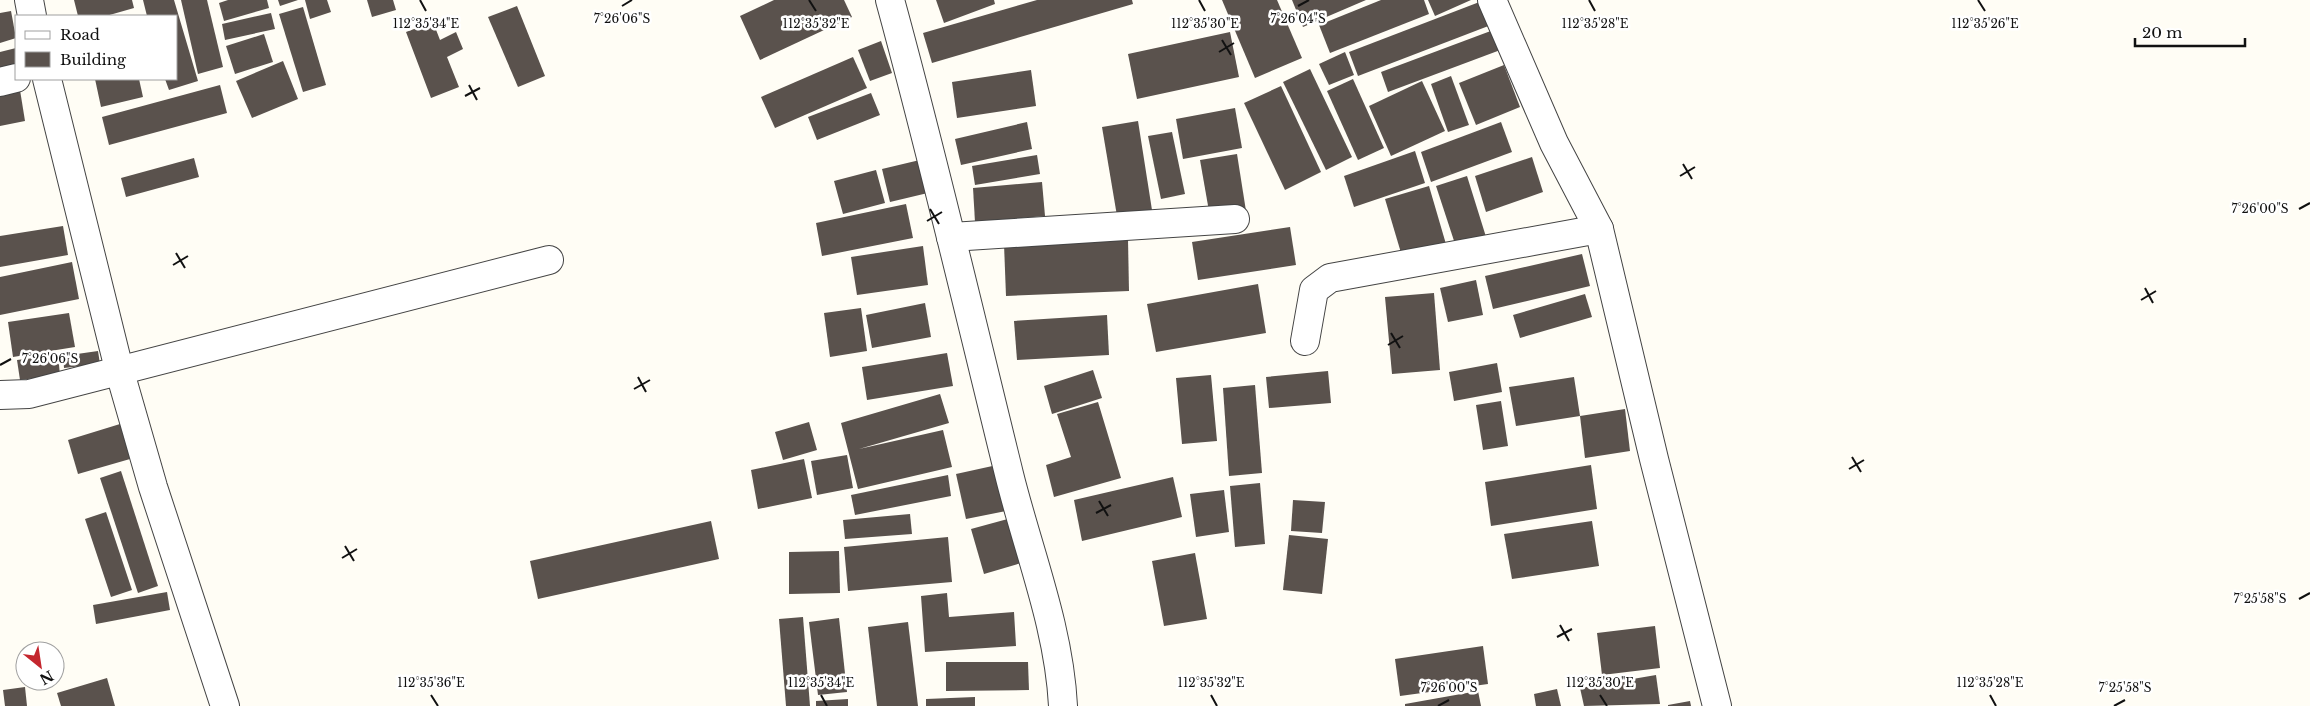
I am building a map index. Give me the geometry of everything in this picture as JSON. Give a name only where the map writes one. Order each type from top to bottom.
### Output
[{"type":"street","points":[[29,0],[32,15]]},
{"type":"street","points":[[890,0],[1011,482],[1049,616],[1062,678],[1063,706]]},
{"type":"street","points":[[1492,0],[1554,143],[1599,230],[1654,459],[1717,706]]},
{"type":"street","points":[[0,82],[15,78]]},
{"type":"street","points":[[47,80],[119,369],[154,487],[225,706]]},
{"type":"street","points":[[951,237],[1235,219]]},
{"type":"street","points":[[1305,341],[1314,290],[1330,278],[1599,230]]},
{"type":"street","points":[[0,395],[29,394],[119,369],[549,260]]},
{"type":"building","points":[[74,0],[132,0],[134,8],[110,15],[78,15]]},
{"type":"building","points":[[143,0],[174,0],[198,81],[169,90],[165,80],[178,80],[178,15],[147,15]]},
{"type":"building","points":[[181,0],[207,0],[223,67],[198,74]]},
{"type":"building","points":[[228,0],[267,0],[269,8],[224,21],[219,3]]},
{"type":"building","points":[[278,0],[298,0],[280,6]]},
{"type":"building","points":[[305,0],[327,0],[331,12],[310,19]]},
{"type":"building","points":[[367,0],[393,0],[396,10],[372,17]]},
{"type":"building","points":[[774,0],[844,0],[852,17],[760,60],[740,16]]},
{"type":"building","points":[[936,0],[994,0],[995,4],[944,23]]},
{"type":"building","points":[[1037,0],[1132,0],[1133,4],[932,63],[923,33]]},
{"type":"building","points":[[1222,0],[1277,0],[1302,58],[1255,78]]},
{"type":"building","points":[[1292,0],[1366,0],[1303,27]]},
{"type":"building","points":[[1381,0],[1424,0],[1429,14],[1330,53],[1319,25]]},
{"type":"building","points":[[1428,0],[1471,0],[1435,16]]},
{"type":"building","points":[[1482,1],[1491,25],[1358,76],[1349,52]]},
{"type":"building","points":[[517,6],[545,76],[518,87],[488,17]]},
{"type":"building","points":[[303,7],[326,85],[303,92],[279,14]]},
{"type":"building","points":[[11,11],[15,38],[0,43],[0,13]]},
{"type":"building","points":[[271,13],[275,29],[225,40],[222,24]]},
{"type":"building","points":[[433,22],[440,40],[456,32],[463,49],[447,57],[459,87],[431,98],[406,32]]},
{"type":"building","points":[[1496,29],[1503,49],[1388,92],[1381,72]]},
{"type":"building","points":[[1230,32],[1239,77],[1137,99],[1128,54]]},
{"type":"building","points":[[264,34],[273,62],[235,74],[226,46]]},
{"type":"building","points":[[881,41],[892,73],[870,81],[858,50]]},
{"type":"building","points":[[15,48],[15,73],[0,77],[0,52]]},
{"type":"building","points":[[1345,52],[1354,75],[1329,85],[1319,64]]},
{"type":"building","points":[[853,57],[867,88],[775,128],[761,97]]},
{"type":"building","points":[[283,61],[298,99],[252,118],[236,81]]},
{"type":"building","points":[[1504,65],[1520,107],[1476,125],[1459,83]]},
{"type":"building","points":[[1310,69],[1352,157],[1326,170],[1283,82]]},
{"type":"building","points":[[1031,70],[1036,106],[957,118],[952,82]]},
{"type":"building","points":[[1451,76],[1469,125],[1448,132],[1431,84]]},
{"type":"building","points":[[1353,79],[1384,148],[1358,160],[1327,91]]},
{"type":"building","points":[[95,80],[139,80],[143,97],[101,107]]},
{"type":"building","points":[[1422,81],[1445,131],[1391,156],[1369,106]]},
{"type":"building","points":[[220,85],[227,113],[109,145],[102,117]]},
{"type":"building","points":[[1281,86],[1321,172],[1285,190],[1244,103]]},
{"type":"building","points":[[20,90],[25,121],[0,126],[0,93]]},
{"type":"building","points":[[871,93],[880,115],[817,140],[808,117]]},
{"type":"building","points":[[1235,108],[1242,148],[1183,159],[1176,119]]},
{"type":"building","points":[[1138,121],[1152,210],[1117,216],[1102,127]]},
{"type":"building","points":[[1027,122],[1032,149],[961,165],[955,139]]},
{"type":"building","points":[[1501,122],[1512,152],[1431,182],[1421,152]]},
{"type":"building","points":[[1172,132],[1185,194],[1161,199],[1148,136]]},
{"type":"building","points":[[1415,151],[1425,183],[1354,207],[1344,176]]},
{"type":"building","points":[[1237,154],[1246,211],[1210,217],[1200,160]]},
{"type":"building","points":[[1037,155],[1040,174],[975,185],[972,166]]},
{"type":"building","points":[[1532,157],[1543,192],[1486,212],[1475,176]]},
{"type":"building","points":[[194,158],[199,177],[126,197],[121,178]]},
{"type":"building","points":[[924,159],[932,192],[890,202],[882,169]]},
{"type":"building","points":[[876,170],[885,203],[843,214],[834,181]]},
{"type":"building","points":[[1467,176],[1487,240],[1457,250],[1436,186]]},
{"type":"building","points":[[1042,182],[1045,216],[975,222],[973,188]]},
{"type":"building","points":[[1429,186],[1448,251],[1404,263],[1385,199]]},
{"type":"building","points":[[906,204],[913,238],[822,256],[816,223]]},
{"type":"building","points":[[63,226],[68,255],[0,267],[0,236]]},
{"type":"building","points":[[1290,227],[1296,265],[1198,280],[1192,242]]},
{"type":"building","points":[[1128,239],[1129,291],[1006,296],[1004,244]]},
{"type":"building","points":[[923,246],[928,285],[857,295],[851,257]]},
{"type":"building","points":[[1582,254],[1590,286],[1493,309],[1485,276]]},
{"type":"building","points":[[72,262],[79,299],[0,315],[0,277]]},
{"type":"building","points":[[1476,280],[1483,315],[1448,322],[1440,288]]},
{"type":"building","points":[[1258,284],[1266,333],[1156,352],[1147,304]]},
{"type":"building","points":[[1434,293],[1440,370],[1392,374],[1385,297]]},
{"type":"building","points":[[1585,294],[1592,317],[1520,338],[1513,315]]},
{"type":"building","points":[[925,303],[931,337],[872,348],[866,315]]},
{"type":"building","points":[[861,308],[867,351],[830,357],[824,313]]},
{"type":"building","points":[[69,313],[75,347],[13,357],[8,322]]},
{"type":"building","points":[[1107,315],[1109,355],[1017,360],[1014,321]]},
{"type":"building","points":[[98,351],[100,364],[64,368],[63,356]]},
{"type":"building","points":[[947,353],[953,386],[867,400],[862,367]]},
{"type":"building","points":[[58,355],[60,375],[20,380],[17,360]]},
{"type":"building","points":[[1497,363],[1502,392],[1454,401],[1449,372]]},
{"type":"building","points":[[1093,370],[1102,398],[1052,414],[1044,386]]},
{"type":"building","points":[[1328,371],[1331,403],[1269,408],[1266,377]]},
{"type":"building","points":[[1211,375],[1217,441],[1182,444],[1176,378]]},
{"type":"building","points":[[1574,377],[1580,416],[1516,426],[1509,387]]},
{"type":"building","points":[[1255,385],[1262,473],[1229,476],[1223,388]]},
{"type":"building","points":[[940,394],[949,423],[859,449],[943,430],[952,467],[858,489],[841,423]]},
{"type":"building","points":[[1501,401],[1508,446],[1483,450],[1476,405]]},
{"type":"building","points":[[1098,402],[1121,478],[1054,497],[1046,465],[1071,457],[1057,414]]},
{"type":"building","points":[[1625,409],[1630,451],[1585,458],[1580,416]]},
{"type":"building","points":[[809,422],[817,450],[783,460],[775,432]]},
{"type":"building","points":[[120,424],[130,459],[78,474],[68,440]]},
{"type":"building","points":[[847,455],[853,488],[817,495],[811,461]]},
{"type":"building","points":[[804,459],[812,498],[758,509],[751,470]]},
{"type":"building","points":[[997,465],[1006,511],[966,519],[956,474]]},
{"type":"building","points":[[1591,465],[1597,509],[1491,526],[1485,482]]},
{"type":"building","points":[[121,471],[158,586],[138,593],[100,478]]},
{"type":"building","points":[[948,475],[951,496],[855,515],[851,495]]},
{"type":"building","points":[[1173,477],[1182,517],[1082,541],[1074,500]]},
{"type":"building","points":[[1260,483],[1265,544],[1235,547],[1230,486]]},
{"type":"building","points":[[1224,490],[1229,532],[1196,537],[1190,494]]},
{"type":"building","points":[[1293,500],[1325,502],[1322,533],[1291,531]]},
{"type":"building","points":[[106,512],[132,590],[111,597],[85,519]]},
{"type":"building","points":[[910,514],[912,534],[845,539],[843,520]]},
{"type":"building","points":[[1015,517],[1028,561],[984,574],[971,529]]},
{"type":"building","points":[[711,521],[719,559],[538,599],[530,561]]},
{"type":"building","points":[[1592,521],[1599,566],[1512,579],[1504,534]]},
{"type":"building","points":[[1289,535],[1328,539],[1322,594],[1283,590]]},
{"type":"building","points":[[948,537],[952,582],[848,591],[844,547]]},
{"type":"building","points":[[839,551],[840,593],[789,594],[789,552]]},
{"type":"building","points":[[1195,553],[1207,619],[1164,626],[1152,561]]},
{"type":"building","points":[[167,592],[170,610],[96,624],[93,605]]},
{"type":"building","points":[[947,593],[949,617],[1014,612],[1016,646],[925,652],[921,596]]},
{"type":"building","points":[[803,617],[810,706],[786,706],[779,619]]},
{"type":"building","points":[[839,618],[847,692],[818,695],[809,622]]},
{"type":"building","points":[[908,622],[918,706],[877,706],[868,627]]},
{"type":"building","points":[[1655,626],[1660,668],[1602,675],[1597,633]]},
{"type":"building","points":[[1483,646],[1488,684],[1400,696],[1395,659]]},
{"type":"building","points":[[946,662],[1028,662],[1029,690],[946,691]]},
{"type":"building","points":[[1656,675],[1660,704],[1584,706],[1580,688]]},
{"type":"building","points":[[107,678],[115,706],[61,706],[57,693]]},
{"type":"building","points":[[15,688],[15,691],[25,691],[27,706],[5,706],[3,690]]},
{"type":"building","points":[[1557,689],[1561,706],[1536,706],[1534,694]]},
{"type":"building","points":[[1478,691],[1481,706],[1405,706],[1405,704]]},
{"type":"building","points":[[975,697],[975,706],[926,706],[926,699]]},
{"type":"building","points":[[848,699],[848,706],[816,706],[816,701]]},
{"type":"building","points":[[1690,701],[1691,706],[1668,706],[1668,705]]}]
